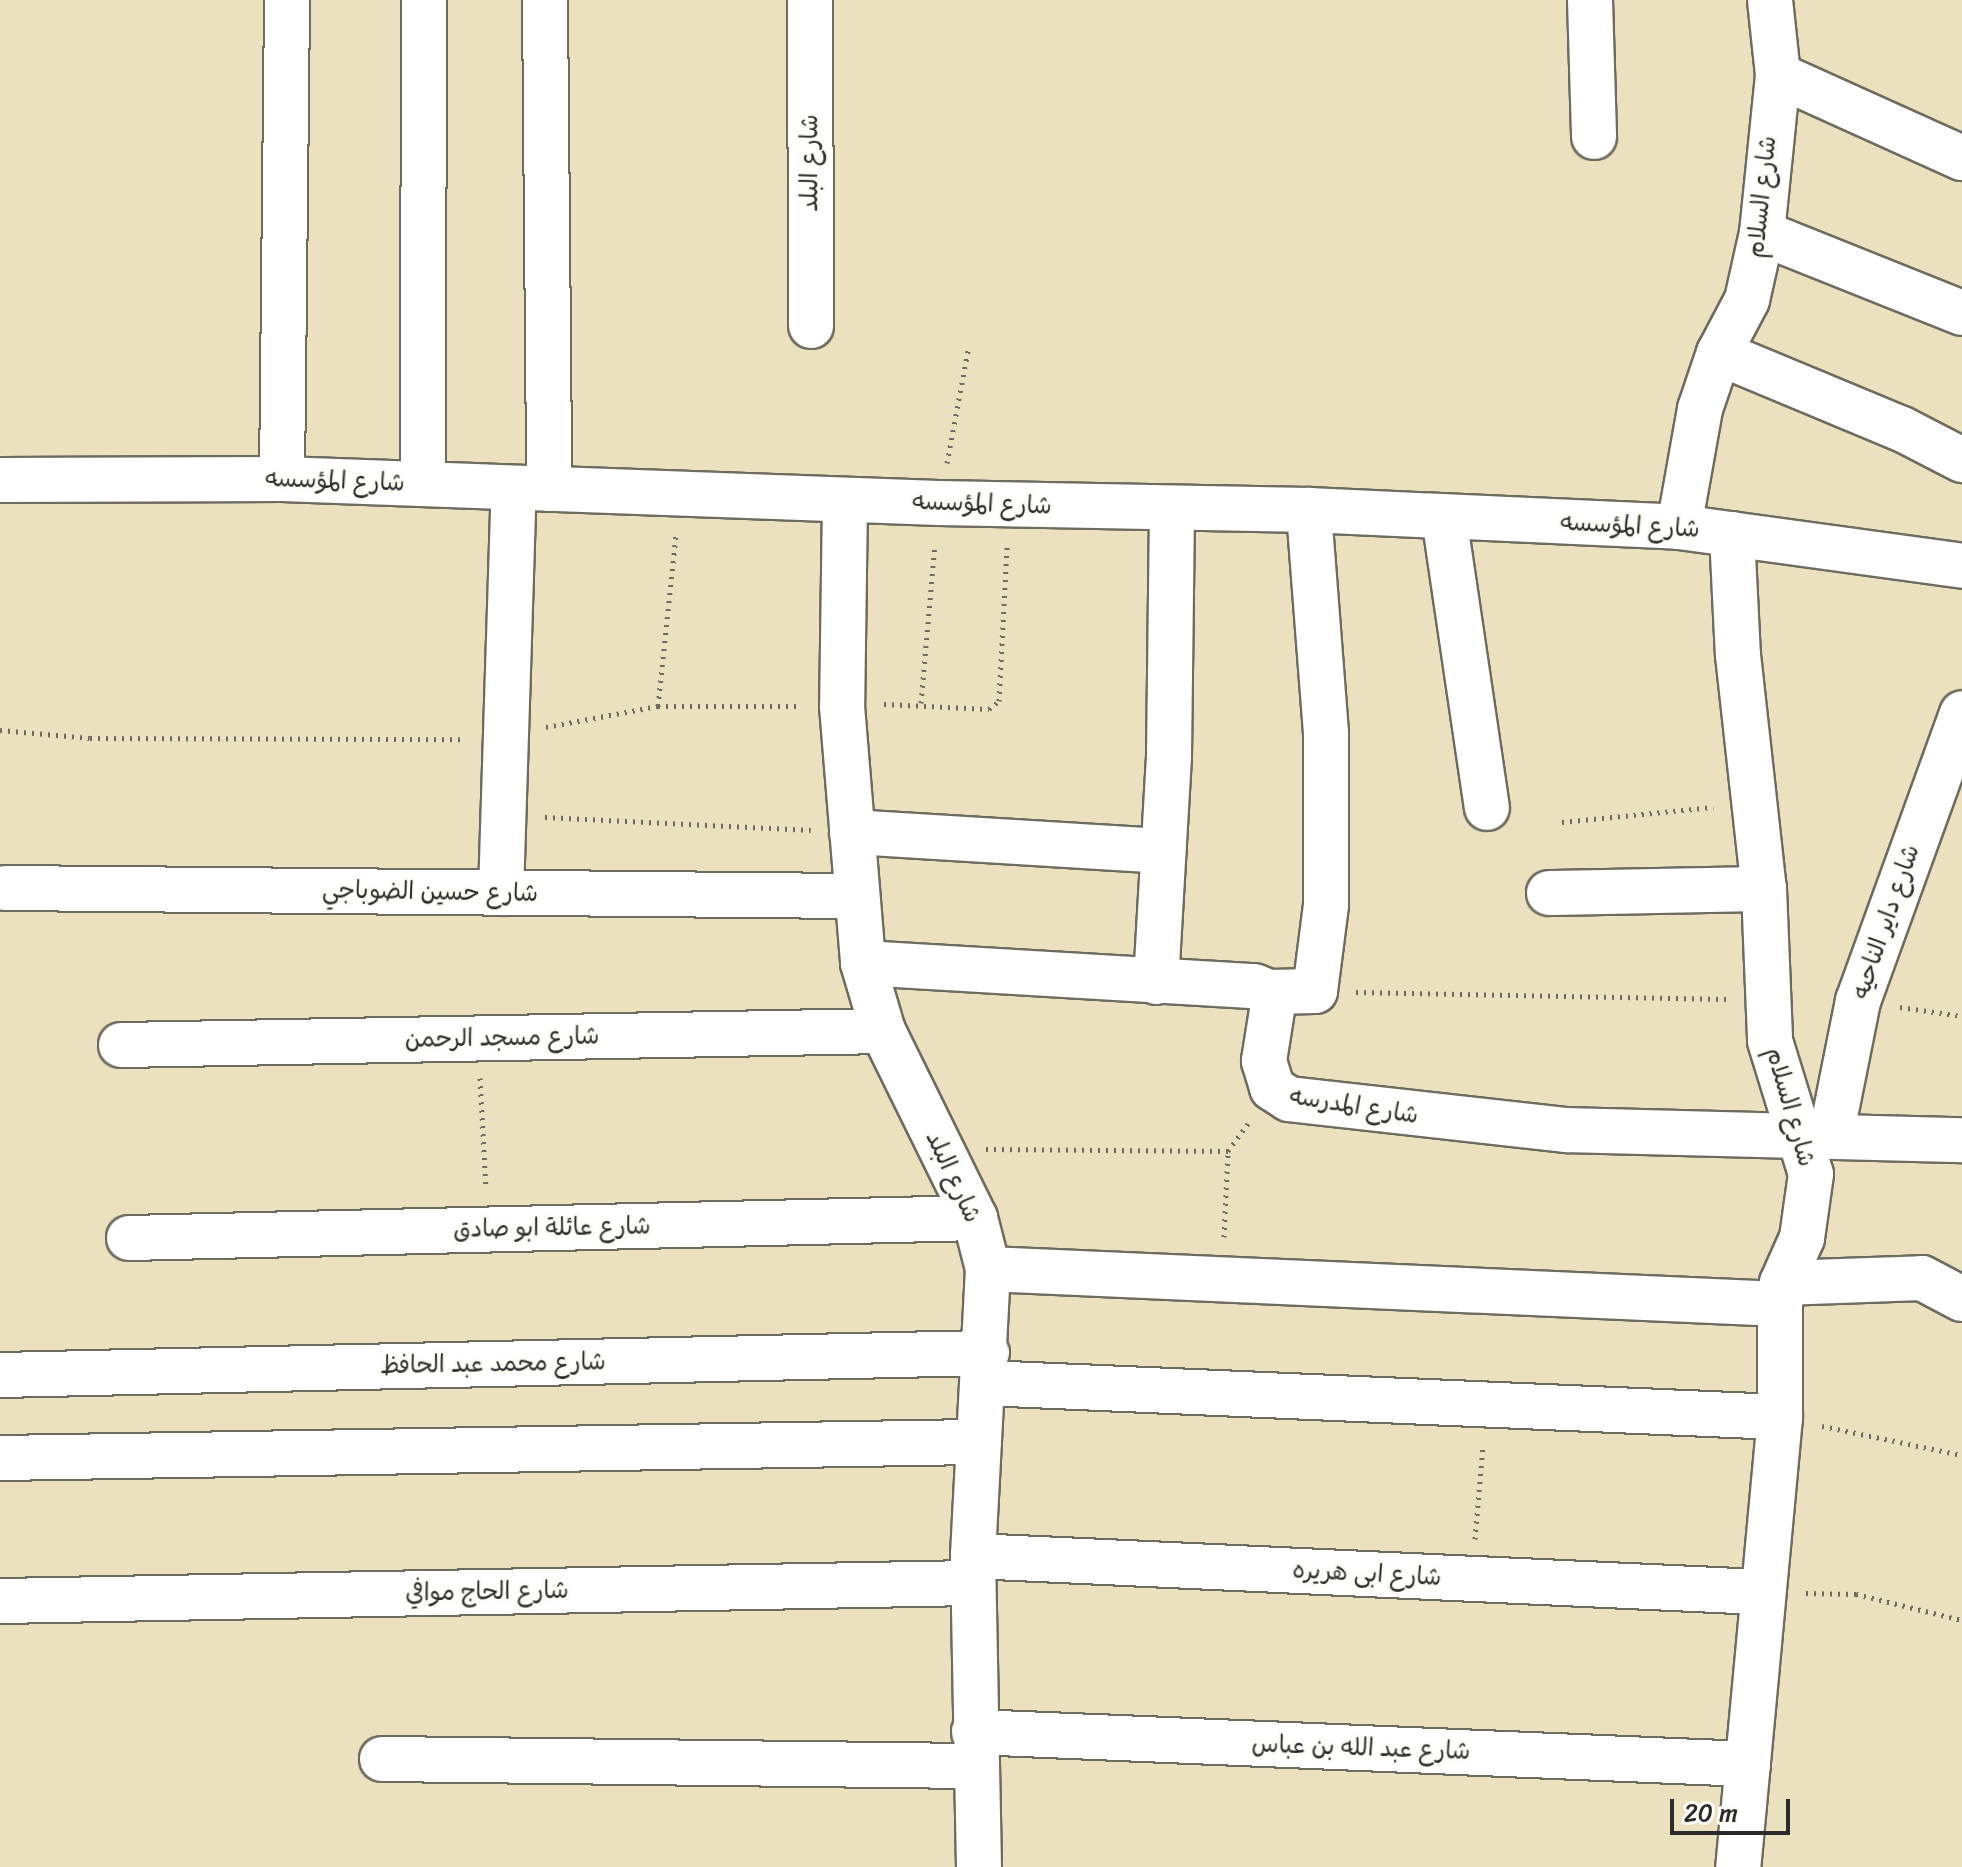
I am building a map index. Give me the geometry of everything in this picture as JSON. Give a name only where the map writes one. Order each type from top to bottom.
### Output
[{"type":"street","points":[[282,479],[287,0]]},
{"type":"street","points":[[423,484],[424,0]]},
{"type":"street","points":[[501,893],[505,734],[532,488],[545,0]]},
{"type":"street","name":"شارع البلد","points":[[810,0],[811,326]]},
{"type":"street","points":[[1590,0],[1594,137]]},
{"type":"street","name":"شارع السلام","points":[[1679,527],[1700,409],[1719,353],[1747,300],[1762,233],[1778,75],[1770,0]]},
{"type":"street","points":[[1778,75],[1962,158]]},
{"type":"street","points":[[1762,233],[1962,313]]},
{"type":"street","points":[[1719,353],[1902,429],[1962,460]]},
{"type":"street","name":"شارع المؤسسه","points":[[0,480],[282,479],[939,503],[1309,510],[1679,527],[1962,566]]},
{"type":"street","name":"شارع البلد","points":[[845,500],[842,706],[854,896],[863,963],[883,1031],[975,1218],[988,1269],[986,1368],[973,1569],[979,1867]]},
{"type":"street","points":[[1156,982],[1163,851],[1172,509]]},
{"type":"street","points":[[863,963],[1254,986],[1269,992],[1315,991],[1329,819],[1309,510]]},
{"type":"street","points":[[1444,517],[1487,808]]},
{"type":"street","name":"شارع السلام","points":[[1732,534],[1738,655],[1764,889],[1770,1041],[1816,1136],[1802,1238],[1781,1293],[1780,1417],[1761,1592],[1738,1867]]},
{"type":"street","name":"شارع داير الناحيه","points":[[1816,1136],[1858,1001],[1962,713]]},
{"type":"street","points":[[852,832],[1163,851]]},
{"type":"street","name":"شارع حسين الضوباجي","points":[[5,888],[854,896]]},
{"type":"street","points":[[1549,893],[1764,889]]},
{"type":"street","name":"شارع المدرسه","points":[[1269,992],[1273,1004],[1264,1061],[1272,1088],[1289,1099],[1446,1120],[1567,1130],[1962,1140]]},
{"type":"street","name":"شارع مسجد الرحمن","points":[[121,1045],[883,1031]]},
{"type":"street","name":"شارع عائلة ابو صادق","points":[[129,1238],[975,1218]]},
{"type":"street","points":[[988,1269],[1781,1293],[1922,1278],[1962,1299]]},
{"type":"street","name":"شارع محمد عبد الحافظ","points":[[0,1375],[986,1368],[1487,1405],[1780,1417]]},
{"type":"street","points":[[0,1458],[979,1442]]},
{"type":"street","name":"شارع ابى هريره","points":[[973,1569],[1471,1579],[1761,1592]]},
{"type":"street","name":"شارع الحاج موافي","points":[[0,1601],[973,1569]]},
{"type":"street","name":"شارع عبد الله بن عباس","points":[[382,1759],[975,1749],[1748,1764]]},
{"type":"path","points":[[969,346],[939,503],[921,703],[989,709],[999,701],[1009,505]]},
{"type":"path","points":[[658,706],[681,494]]},
{"type":"path","points":[[0,730],[90,738],[433,742],[505,734],[658,706],[842,706]]},
{"type":"path","points":[[1562,822],[1707,808],[1754,796]]},
{"type":"path","points":[[504,815],[852,832]]},
{"type":"path","points":[[1315,991],[1767,1000]]},
{"type":"path","points":[[478,1038],[489,1229]]},
{"type":"path","points":[[1222,1278],[1228,1151],[1272,1088]]},
{"type":"path","points":[[941,1149],[1228,1151]]},
{"type":"path","points":[[1471,1579],[1487,1405]]},
{"type":"path","points":[[1780,1417],[1962,1455]]},
{"type":"path","points":[[1761,1592],[1856,1594],[1962,1620]]}]
